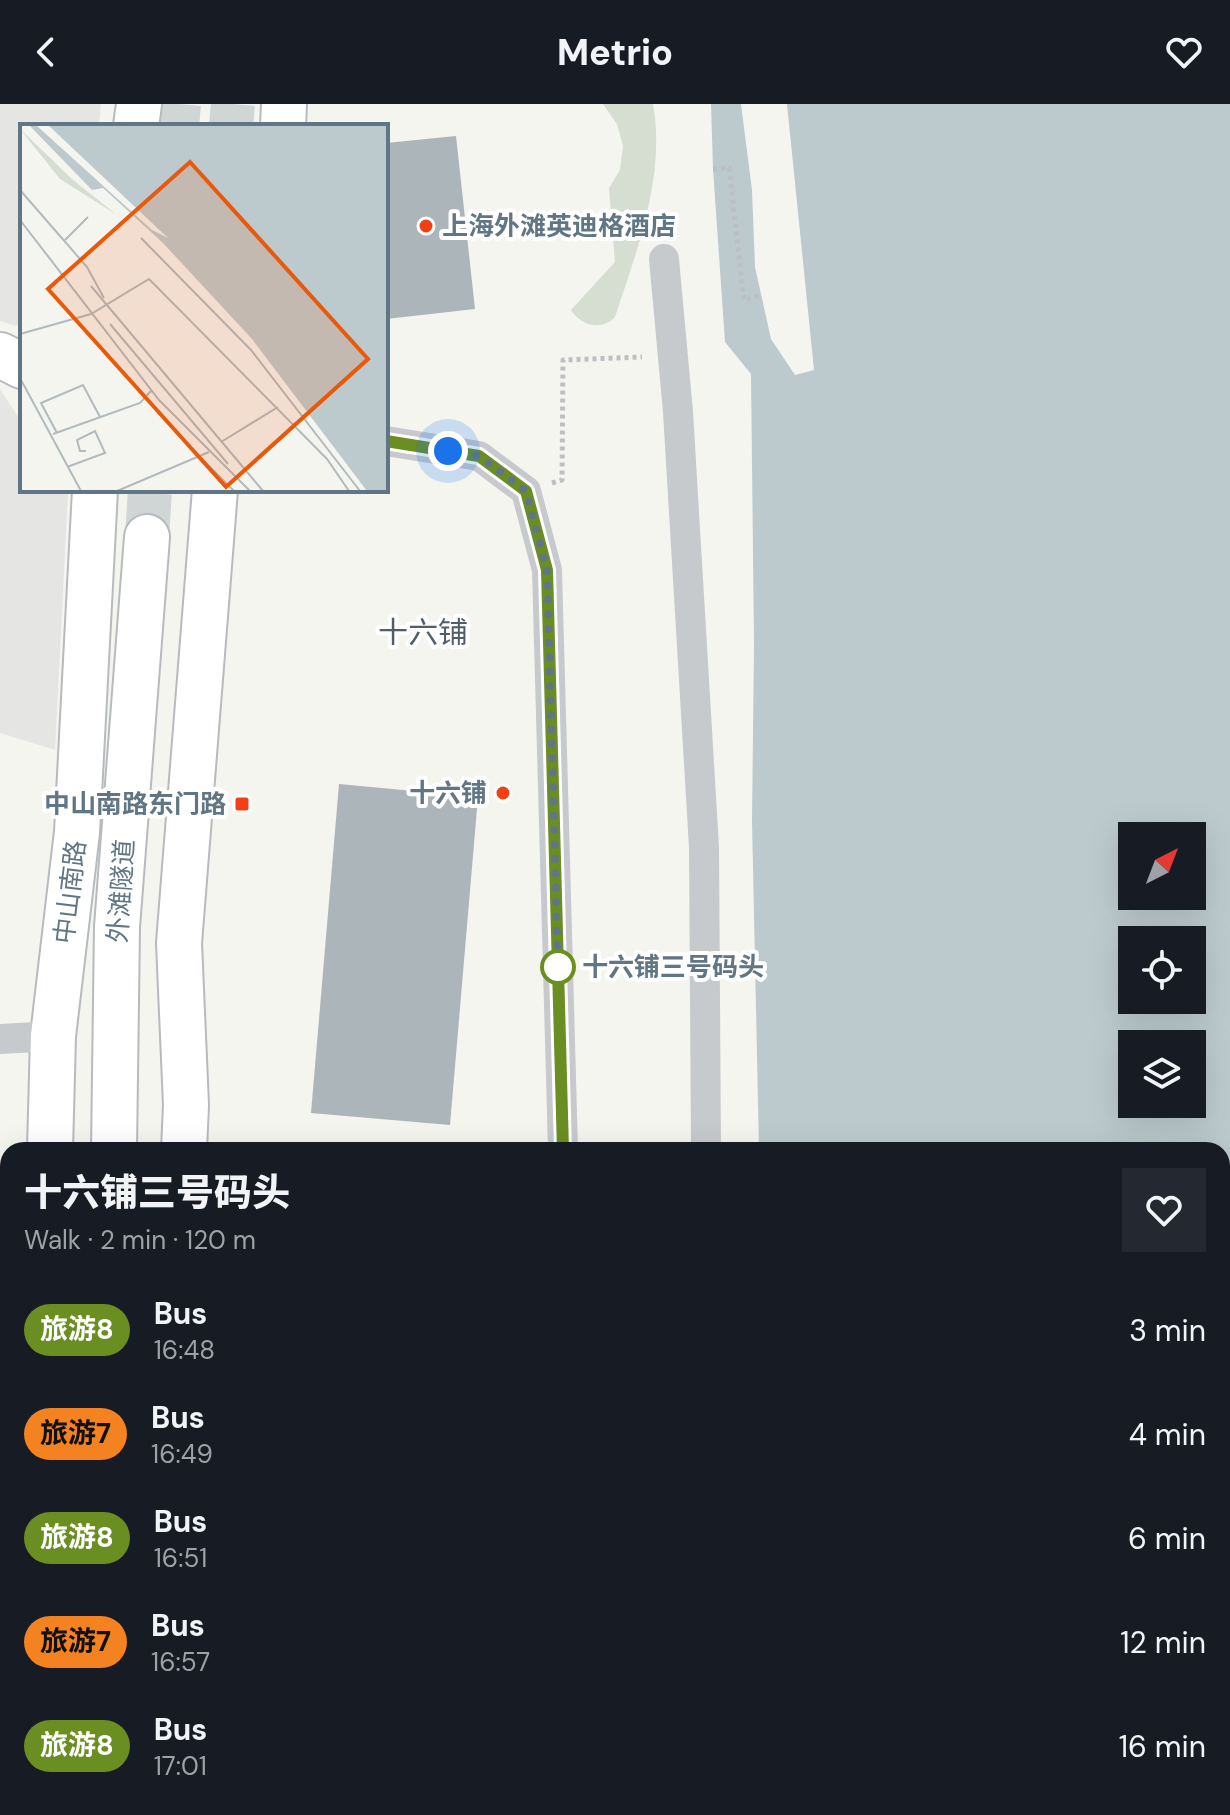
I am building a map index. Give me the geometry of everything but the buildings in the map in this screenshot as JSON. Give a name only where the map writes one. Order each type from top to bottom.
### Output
[{"type":"main road","points":[[136,124],[139,104]]},
{"type":"main road","points":[[283,124],[284,104]]},
{"type":"main road","points":[[0,355],[20,365]]},
{"type":"main road","name":"中山南路","points":[[50,1142],[53,1036],[77,832],[95,492]]},
{"type":"main road","points":[[184,1142],[186,1105],[179,943],[215,492]]},
{"type":"main road","name":"外滩隧道","points":[[114,1142],[117,927],[147,537]]},
{"type":"street","points":[[664,259],[678,412],[704,847],[706,1142]]},
{"type":"street","points":[[388,441],[479,456],[526,491],[547,570],[563,1142]]},
{"type":"street","points":[[0,1039],[53,1036]]},
{"type":"path","points":[[713,169],[729,168],[744,300],[761,295]]},
{"type":"path","points":[[526,491],[562,480],[563,360],[671,357]]},
{"type":"shaded area","points":[[0,104],[101,104],[99,124],[20,124],[20,325],[0,321]]},
{"type":"shaded area","points":[[603,104],[653,104],[656,158],[647,212],[615,317],[604,324],[592,325],[580,320],[571,310],[615,262],[609,188],[620,170],[623,146],[617,124]]},
{"type":"shaded area","points":[[711,104],[1230,104],[1230,1142],[759,1142],[752,821],[751,374],[725,342]]},
{"type":"shaded area","points":[[0,389],[20,420],[20,492],[68,494],[55,750],[0,733]]},
{"type":"pier","points":[[741,104],[787,104],[814,370],[795,375],[771,339],[755,267],[752,190]]},
{"type":"tunnel","points":[[177,124],[179,104]]},
{"type":"tunnel","points":[[231,124],[233,104]]},
{"type":"tunnel","points":[[147,537],[150,492]]},
{"type":"bus line","name":"旅游8","points":[[388,441],[479,456],[526,491],[547,570],[563,1142]]},
{"type":"place","name":"上海外滩英迪格酒店","points":[[426,226]]},
{"type":"place","name":"十六铺","points":[[503,793]]},
{"type":"place","name":"中山南路东门路","points":[[242,804]]},
{"type":"place","name":"十六铺三号码头","points":[[558,967]]},
{"type":"district","name":"十六铺","points":[[423,632]]},
{"type":"route","points":[[448,451],[479,456],[526,491],[547,570],[558,967]]}]
